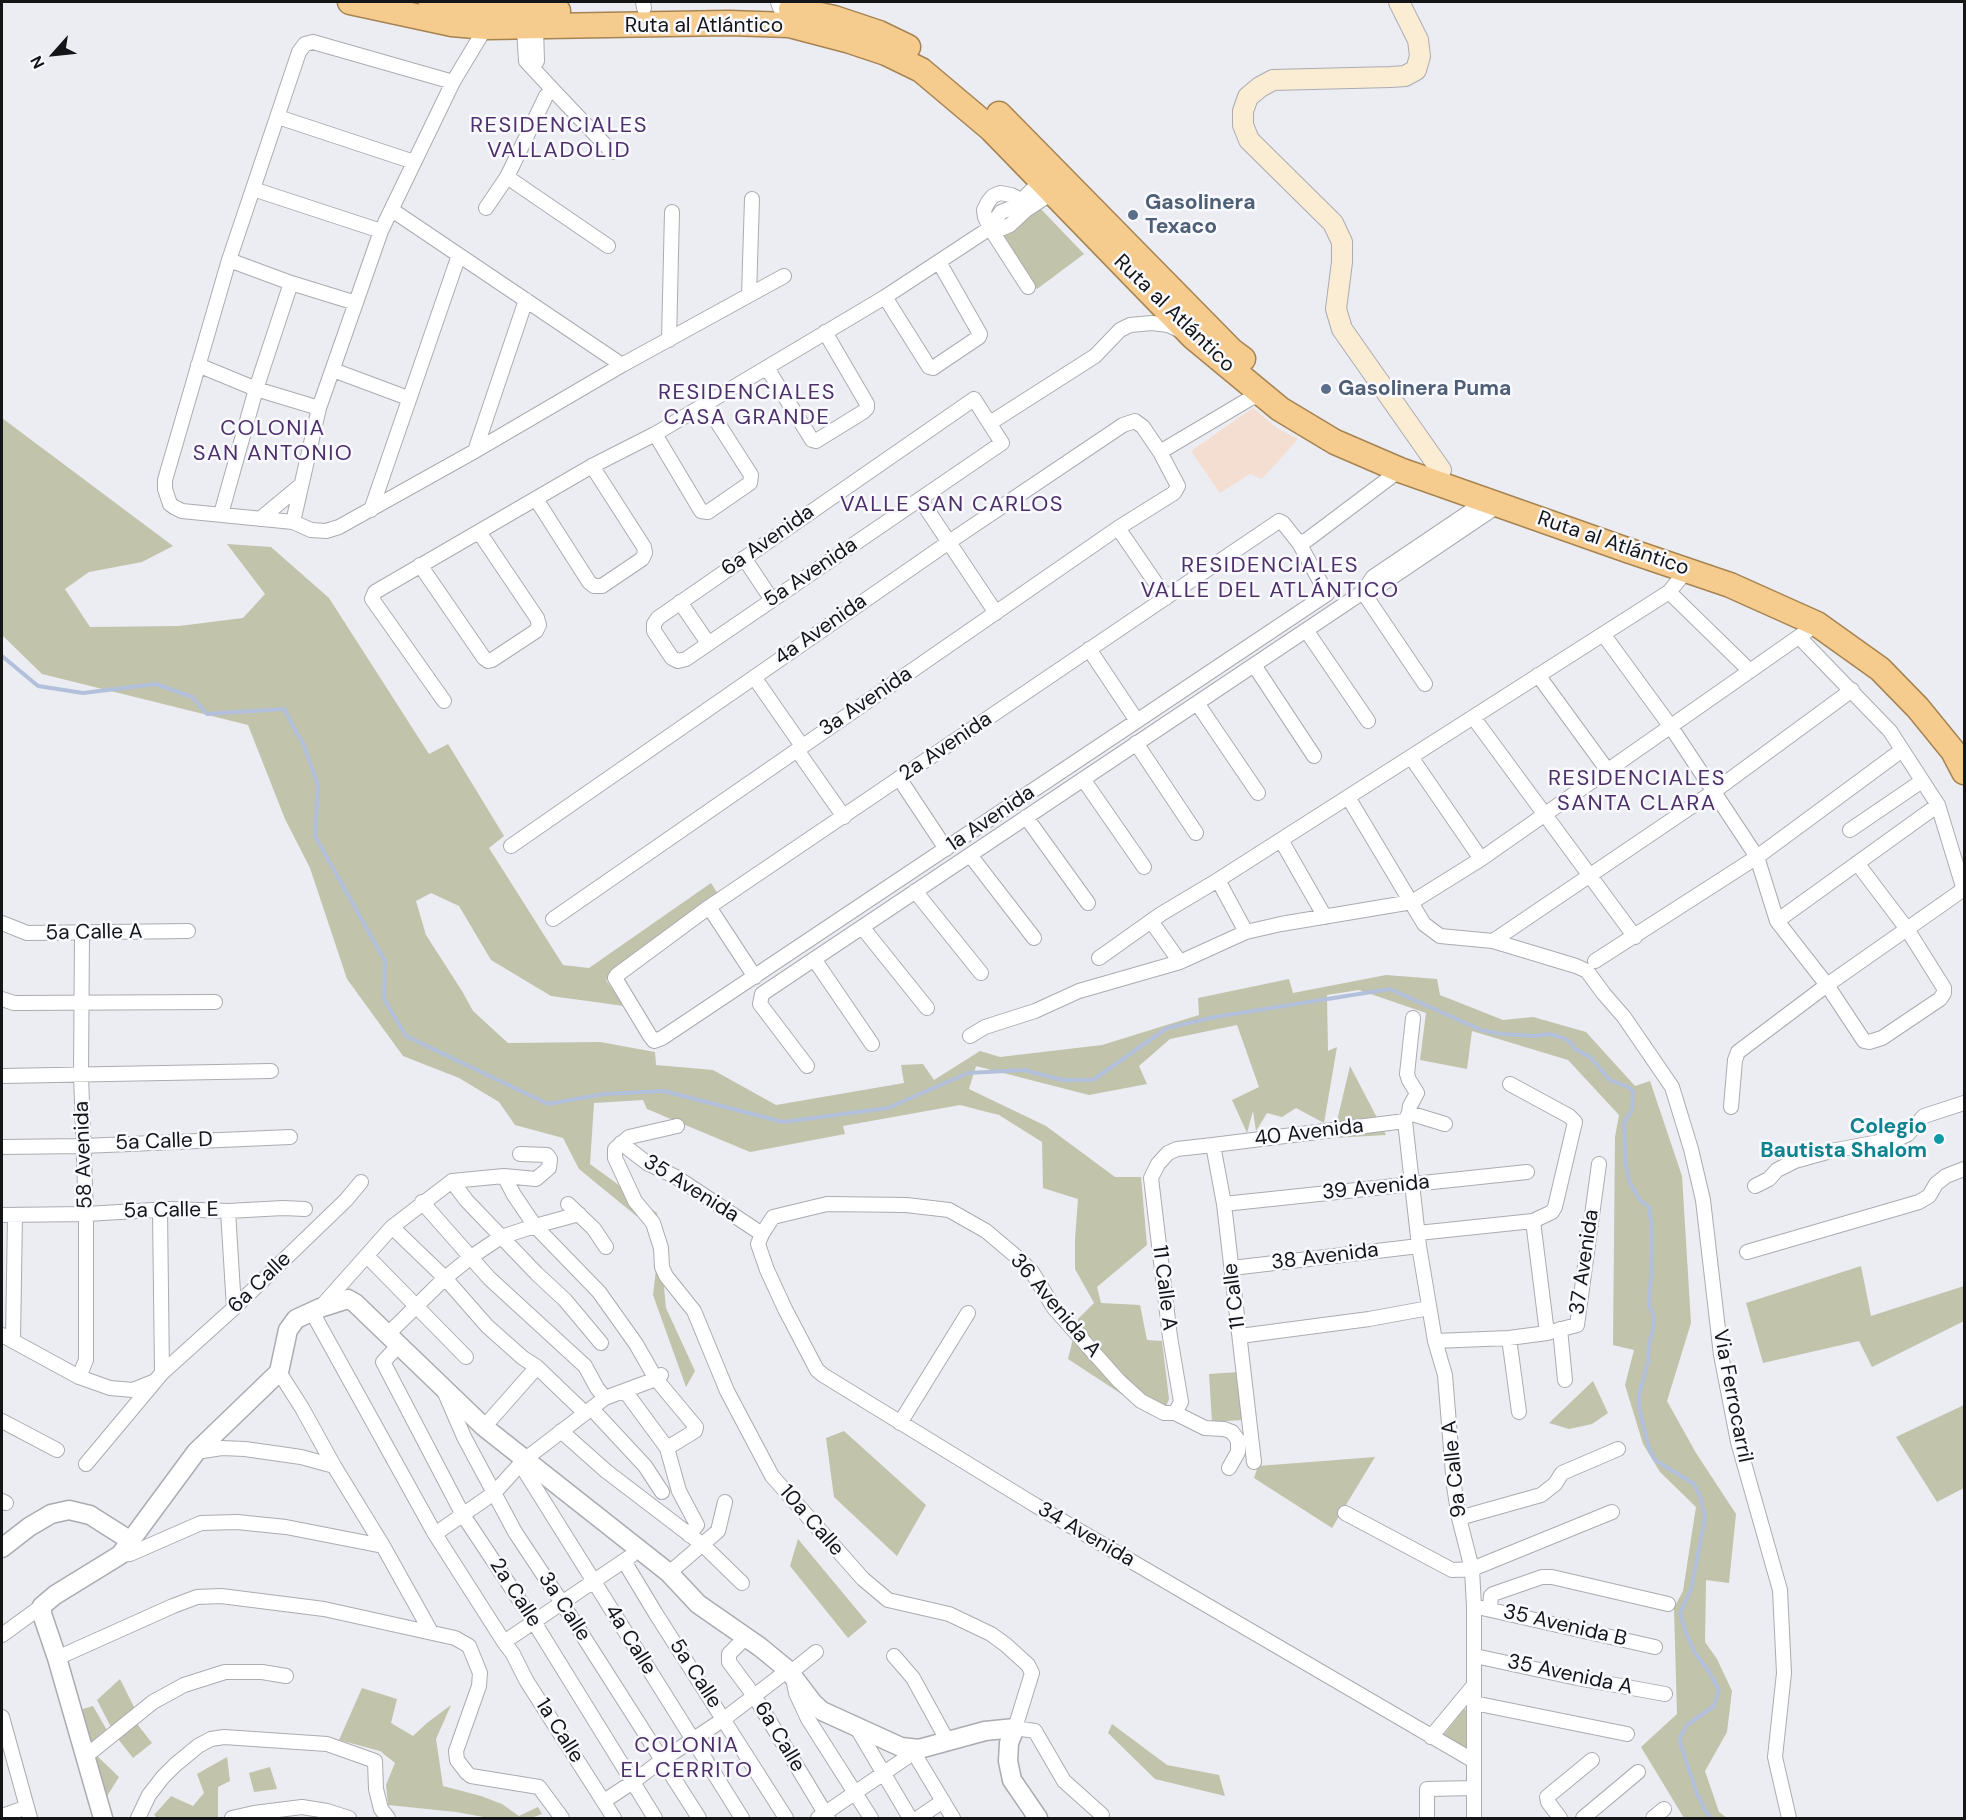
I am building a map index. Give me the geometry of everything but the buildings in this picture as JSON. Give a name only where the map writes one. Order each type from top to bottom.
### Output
[{"type":"highway","name":"Ruta al Atlántico","points":[[350,2],[452,24],[486,27],[789,25],[886,53],[921,70],[946,90],[991,129],[1046,187],[1080,209],[1231,350],[1288,396],[1371,443],[1777,589],[1825,611],[1889,657],[1928,696],[1965,742]]},
{"type":"highway","name":"Ruta al Atlántico","points":[[419,2],[456,8],[528,11],[643,5],[779,5],[834,18],[879,33],[925,56],[963,82],[1009,124],[1080,209],[1193,337],[1280,409],[1335,442],[1400,470],[1730,585],[1880,669],[1918,708],[1953,751],[1965,772]]},
{"type":"main road","points":[[1399,2],[1418,40],[1420,56],[1416,70],[1405,75],[1391,77],[1273,80],[1248,97],[1243,111],[1243,125],[1249,140],[1333,223],[1342,242],[1336,309],[1342,328],[1441,470]]},
{"type":"street","points":[[293,522],[319,408],[381,231],[453,82],[486,27]]},
{"type":"street","points":[[530,28],[526,61],[612,152]]},
{"type":"street","points":[[453,82],[313,42],[305,44],[299,52],[229,260],[165,480],[165,489],[170,504],[174,507],[182,510],[293,522],[311,530],[326,531],[339,527],[622,365],[784,276]]},
{"type":"street","points":[[486,208],[507,177],[546,96],[552,89]]},
{"type":"street","points":[[278,117],[414,162]]},
{"type":"street","points":[[507,177],[608,246]]},
{"type":"street","points":[[444,701],[372,599],[375,592],[592,466],[655,434],[885,297],[990,228],[1001,212],[1020,206],[1046,187]]},
{"type":"street","points":[[253,189],[381,231]]},
{"type":"street","points":[[749,295],[752,199]]},
{"type":"street","points":[[392,210],[622,365]]},
{"type":"street","points":[[669,340],[672,212]]},
{"type":"street","points":[[990,228],[1028,287]]},
{"type":"street","points":[[371,510],[459,255]]},
{"type":"street","points":[[229,260],[291,283],[356,303]]},
{"type":"street","points":[[885,297],[929,367],[933,368],[979,337],[980,334],[939,262]]},
{"type":"street","points":[[221,514],[256,389],[291,283]]},
{"type":"street","points":[[475,451],[526,300]]},
{"type":"street","points":[[990,423],[1095,356],[1120,330],[1130,325],[1152,323],[1168,325],[1193,337]]},
{"type":"street","points":[[767,368],[812,440],[816,441],[867,408],[867,404],[825,332]]},
{"type":"street","points":[[198,365],[256,389],[319,408]]},
{"type":"street","points":[[333,369],[408,398]]},
{"type":"street","points":[[1160,452],[1251,398],[1262,396]]},
{"type":"street","name":"6a Avenida","points":[[678,661],[672,658],[654,631],[654,624],[658,618],[974,399],[990,423]]},
{"type":"street","points":[[655,434],[701,511],[708,512],[750,483],[752,479],[705,403]]},
{"type":"street","name":"4a Avenida","points":[[511,846],[949,542],[1124,425],[1135,421],[1143,427],[1160,452]]},
{"type":"street","name":"5a Avenida","points":[[678,661],[686,659],[1002,443],[990,423]]},
{"type":"street","name":"3a Avenida","points":[[553,919],[1118,528],[1174,493],[1178,486],[1160,452]]},
{"type":"street","points":[[536,499],[589,582],[594,586],[602,586],[642,559],[645,553],[644,547],[592,466]]},
{"type":"street","points":[[1299,543],[1307,540],[1400,470]]},
{"type":"street","points":[[260,519],[301,485]]},
{"type":"street","points":[[920,499],[996,613]]},
{"type":"street","points":[[807,1066],[760,1004],[762,994],[1363,592],[1374,577],[1493,502]]},
{"type":"street","name":"2a Avenida","points":[[654,1041],[615,977],[709,907],[1279,521],[1299,543]]},
{"type":"street","points":[[1118,528],[1166,598]]},
{"type":"street","points":[[420,565],[484,658],[488,661],[492,660],[536,631],[539,625],[537,618],[479,532]]},
{"type":"street","name":"1a Avenida","points":[[654,1041],[755,977],[1327,594],[1299,543]]},
{"type":"street","points":[[744,558],[772,600]]},
{"type":"street","points":[[1099,958],[1151,921],[1669,592],[1687,570]]},
{"type":"street","points":[[1363,592],[1425,684]]},
{"type":"street","points":[[1669,592],[1750,671]]},
{"type":"street","points":[[680,602],[708,643]]},
{"type":"street","points":[[1306,630],[1368,721]]},
{"type":"street","points":[[969,1036],[985,1028],[1035,1011],[1079,991],[1180,962],[1246,932],[1412,902],[1481,860],[1808,630],[1852,690],[1890,731],[1938,805],[1964,890],[1827,985],[1738,1052],[1735,1060],[1731,1107]]},
{"type":"street","points":[[1603,634],[1671,728],[1757,857],[1777,921],[1827,985],[1864,1041],[1869,1042],[1882,1038],[1940,999],[1944,988],[1908,929],[1857,863]]},
{"type":"street","points":[[1089,649],[1137,721]]},
{"type":"street","points":[[1254,665],[1314,756]]},
{"type":"street","points":[[1538,675],[1608,771]]},
{"type":"street","points":[[754,677],[844,817]]},
{"type":"street","points":[[1493,941],[1713,792],[1852,690]]},
{"type":"street","points":[[1197,703],[1258,793]]},
{"type":"street","points":[[1473,717],[1635,937]]},
{"type":"street","points":[[1136,743],[1196,834]]},
{"type":"street","points":[[1595,961],[1757,857],[1902,750]]},
{"type":"street","points":[[1411,757],[1481,860]]},
{"type":"street","points":[[899,778],[946,849]]},
{"type":"street","points":[[1083,779],[1144,867]]},
{"type":"street","points":[[1850,830],[1922,781]]},
{"type":"street","name":"Via Ferrocarril","points":[[1348,797],[1424,924],[1440,936],[1493,941],[1587,971],[1624,1017],[1672,1087],[1691,1149],[1703,1200],[1721,1355],[1738,1442],[1780,1590],[1784,1673],[1775,1757],[1789,1818]]},
{"type":"street","points":[[1777,921],[1938,805]]},
{"type":"street","points":[[1026,817],[1088,903]]},
{"type":"street","points":[[1281,840],[1326,917]]},
{"type":"street","points":[[970,855],[1034,938]]},
{"type":"street","points":[[1218,880],[1246,932]]},
{"type":"street","points":[[915,891],[981,973]]},
{"type":"street","points":[[709,907],[755,977]]},
{"type":"street","points":[[1151,921],[1180,962]]},
{"type":"street","name":"5a Calle A","points":[[2,922],[20,932],[27,933],[188,931]]},
{"type":"street","points":[[862,927],[927,1008]]},
{"type":"street","name":"58 Avenida","points":[[79,1377],[86,1360],[86,1214],[81,1075],[82,933]]},
{"type":"street","points":[[814,959],[872,1044]]},
{"type":"street","points":[[2,999],[14,1004],[215,1002]]},
{"type":"street","name":"9a Calle A","points":[[1413,1018],[1407,1074],[1417,1093],[1407,1117],[1418,1239],[1435,1341],[1445,1375],[1454,1486],[1459,1518],[1472,1569],[1475,1656],[1474,1818]]},
{"type":"street","points":[[2,1076],[271,1071]]},
{"type":"street","points":[[1510,1084],[1569,1116],[1575,1122],[1555,1206],[1550,1214],[1533,1221],[1565,1380]]},
{"type":"street","points":[[1755,1186],[1769,1179],[1777,1170],[1795,1161],[1831,1151],[1899,1138],[1908,1134],[1924,1116],[1965,1103]]},
{"type":"street","points":[[1407,1117],[1445,1124]]},
{"type":"street","name":"40 Avenida","points":[[1158,1164],[1168,1153],[1177,1149],[1407,1117]]},
{"type":"street","points":[[621,1143],[628,1137],[677,1126]]},
{"type":"street","name":"5a Calle D","points":[[2,1147],[83,1146],[290,1137]]},
{"type":"street","name":"35 Avenida","points":[[621,1143],[647,1163],[676,1177],[762,1234]]},
{"type":"street","name":"10a Calle","points":[[621,1143],[615,1149],[615,1158],[636,1201],[652,1223],[661,1248],[662,1267],[666,1276],[694,1311],[727,1391],[772,1476],[863,1580],[888,1600],[949,1614],[991,1634],[1028,1665],[1032,1673],[1009,1743],[1008,1761],[1012,1780],[1038,1818]]},
{"type":"street","name":"11 Calle","points":[[1206,1145],[1224,1204],[1254,1462]]},
{"type":"street","points":[[316,1310],[392,1227],[452,1181],[504,1176],[537,1179],[549,1168],[550,1159],[547,1155],[520,1154]]},
{"type":"street","name":"11 Calle A","points":[[1158,1164],[1151,1178],[1180,1402],[1175,1413]]},
{"type":"street","name":"37 Avenida","points":[[1435,1341],[1509,1338],[1575,1326],[1599,1164]]},
{"type":"street","points":[[1747,1252],[1919,1202],[1929,1196],[1936,1184],[1946,1176],[1965,1169]]},
{"type":"street","name":"39 Avenida","points":[[1224,1204],[1527,1172]]},
{"type":"street","points":[[504,1176],[535,1226],[599,1292],[696,1427],[695,1431],[667,1448]]},
{"type":"street","points":[[452,1181],[466,1200],[501,1237],[565,1300],[601,1343]]},
{"type":"street","name":"6a Calle","points":[[7,1338],[79,1377],[122,1390],[145,1387],[159,1377],[234,1308],[346,1200],[361,1182]]},
{"type":"street","points":[[422,1202],[515,1302],[585,1366],[605,1398]]},
{"type":"street","points":[[568,1204],[594,1229],[606,1247]]},
{"type":"street","name":"36 Avenida A","points":[[762,1234],[773,1217],[827,1204],[906,1205],[949,1210],[986,1231],[1032,1272],[1054,1308],[1119,1381],[1141,1401],[1164,1413],[1175,1413],[1205,1428],[1232,1432],[1238,1440],[1238,1452],[1229,1468]]},
{"type":"street","points":[[159,1377],[160,1209]]},
{"type":"street","name":"5a Calle E","points":[[8,1215],[86,1214],[160,1209],[228,1211],[305,1209]]},
{"type":"street","points":[[228,1211],[234,1308]]},
{"type":"street","points":[[393,1341],[416,1305],[471,1257],[501,1237],[579,1214]]},
{"type":"street","points":[[7,1338],[8,1215]]},
{"type":"street","name":"38 Avenida","points":[[1232,1268],[1533,1221]]},
{"type":"street","points":[[392,1227],[445,1278],[487,1326],[523,1359],[537,1367],[588,1411],[645,1466],[662,1492]]},
{"type":"street","name":"34 Avenida","points":[[762,1234],[758,1244],[759,1251],[785,1309],[817,1370],[823,1375],[1035,1505],[1474,1761]]},
{"type":"street","points":[[367,1256],[466,1357]]},
{"type":"street","points":[[2,1635],[55,1595],[125,1548],[196,1452],[279,1372],[288,1330],[296,1320],[344,1299],[352,1301],[484,1427],[631,1555],[669,1573],[698,1604],[790,1673],[822,1711],[918,1753],[953,1818]]},
{"type":"street","points":[[1240,1336],[1430,1308]]},
{"type":"street","name":"1a Calle","points":[[316,1310],[435,1534],[513,1654],[526,1680],[614,1818]]},
{"type":"street","points":[[900,1423],[968,1313]]},
{"type":"street","points":[[1509,1338],[1519,1412]]},
{"type":"street","name":"2a Calle","points":[[393,1341],[383,1362],[463,1515],[534,1622],[655,1818]]},
{"type":"street","points":[[484,1427],[537,1367]]},
{"type":"street","points":[[279,1372],[383,1546],[431,1632]]},
{"type":"street","points":[[435,1534],[494,1493],[524,1460],[605,1398],[659,1376]]},
{"type":"street","name":"6a Calle","points":[[86,1464],[159,1377]]},
{"type":"street","name":"3a Calle","points":[[443,1389],[464,1437],[515,1532],[699,1818]]},
{"type":"street","points":[[625,1391],[667,1448],[679,1491],[697,1525],[689,1535]]},
{"type":"street","points":[[2,1421],[57,1450]]},
{"type":"street","points":[[561,1431],[606,1471],[703,1545],[742,1583]]},
{"type":"street","points":[[196,1452],[222,1448],[245,1449],[301,1457],[334,1466]]},
{"type":"street","points":[[1459,1518],[1541,1495],[1555,1484],[1562,1473],[1618,1449]]},
{"type":"street","name":"4a Calle","points":[[524,1460],[526,1473],[742,1818]]},
{"type":"street","points":[[669,1573],[718,1532],[725,1502]]},
{"type":"street","points":[[2,1548],[29,1527],[51,1514],[69,1510],[90,1515],[130,1554],[201,1523],[237,1522],[286,1527],[383,1546]]},
{"type":"street","points":[[1345,1512],[1452,1570],[1472,1569],[1612,1512]]},
{"type":"street","points":[[504,1642],[631,1555]]},
{"type":"street","name":"5a Calle","points":[[631,1555],[656,1614],[786,1818]]},
{"type":"street","points":[[1490,1608],[1493,1594],[1542,1577],[1552,1577],[1668,1604]]},
{"type":"street","points":[[57,1658],[173,1606],[197,1598],[220,1596],[324,1609],[455,1638],[469,1646],[480,1672],[479,1686],[456,1751],[458,1760],[471,1776],[539,1787],[562,1818]]},
{"type":"street","points":[[42,1605],[42,1614],[103,1818]]},
{"type":"street","name":"35 Avenida B","points":[[1474,1607],[1490,1608],[1655,1647]]},
{"type":"street","name":"6a Calle","points":[[745,1638],[729,1654],[728,1658],[755,1696],[824,1817]]},
{"type":"street","points":[[604,1801],[790,1673],[816,1652]]},
{"type":"street","points":[[894,1656],[913,1678],[947,1740]]},
{"type":"street","name":"35 Avenida A","points":[[1475,1656],[1665,1694]]},
{"type":"street","points":[[86,1756],[153,1702],[184,1685],[225,1672],[262,1672],[286,1676]]},
{"type":"street","points":[[790,1673],[808,1719],[871,1818]]},
{"type":"street","points":[[1431,1737],[1474,1685]]},
{"type":"street","points":[[1474,1703],[1627,1734]]},
{"type":"street","points":[[2,1717],[29,1813],[2,1816]]},
{"type":"street","points":[[855,1725],[910,1818]]},
{"type":"street","points":[[824,1817],[883,1773],[918,1753],[947,1740],[985,1731],[1015,1728],[1035,1731],[1064,1781],[1102,1815]]},
{"type":"street","points":[[138,1818],[149,1795],[175,1765],[198,1746],[211,1739],[225,1737],[327,1744],[375,1761],[376,1790],[381,1809],[388,1818]]},
{"type":"street","points":[[1560,1818],[1547,1797],[1592,1760]]},
{"type":"street","points":[[1590,1816],[1638,1772]]},
{"type":"street","points":[[1427,1818],[1427,1790],[1474,1788]]},
{"type":"street","points":[[918,1818],[943,1801]]},
{"type":"street","points":[[232,1818],[302,1807],[327,1811],[349,1818]]},
{"type":"street","points":[[1653,1818],[1664,1809]]},
{"type":"shaded area","points":[[1253,408],[1277,428],[1298,439],[1262,479],[1250,474],[1220,493],[1191,451]]},
{"type":"green space","points":[[1026,205],[1039,207],[1084,254],[1037,289],[994,225]]},
{"type":"green space","points":[[2,418],[173,546],[142,562],[89,572],[65,589],[90,627],[179,626],[243,618],[265,594],[227,544],[271,547],[329,598],[429,754],[448,744],[504,836],[489,848],[563,965],[589,968],[711,883],[718,894],[606,980],[624,1006],[551,996],[491,960],[459,906],[431,893],[416,901],[426,935],[473,1011],[508,1043],[600,1042],[655,1052],[656,1065],[713,1070],[776,1105],[904,1083],[901,1065],[923,1064],[934,1080],[980,1051],[1000,1057],[1102,1045],[1199,1015],[1198,998],[1289,979],[1293,993],[1386,975],[1437,979],[1440,995],[1503,1020],[1533,1017],[1586,1032],[1635,1086],[1650,1081],[1682,1176],[1691,1323],[1667,1401],[1696,1453],[1736,1514],[1729,1583],[1706,1580],[1705,1642],[1717,1659],[1732,1691],[1727,1732],[1705,1771],[1719,1812],[1727,1818],[1684,1818],[1641,1747],[1677,1714],[1674,1608],[1683,1591],[1696,1507],[1660,1472],[1643,1444],[1625,1385],[1634,1350],[1613,1345],[1615,1137],[1619,1115],[1568,1060],[1472,1031],[1467,1069],[1420,1060],[1426,1013],[1359,990],[1327,995],[1328,1051],[1337,1047],[1324,1123],[1296,1108],[1282,1117],[1267,1113],[1256,1131],[1253,1111],[1247,1133],[1232,1100],[1259,1087],[1237,1025],[1170,1039],[1139,1066],[1147,1084],[1089,1095],[976,1066],[969,1089],[1046,1126],[1115,1177],[1141,1177],[1147,1245],[1097,1287],[1101,1303],[1140,1305],[1147,1340],[1162,1341],[1169,1399],[1161,1420],[1068,1359],[1078,1319],[1094,1303],[1075,1269],[1078,1199],[1043,1188],[1042,1142],[999,1115],[960,1105],[843,1126],[845,1134],[750,1152],[647,1109],[643,1100],[594,1103],[590,1164],[657,1213],[666,1308],[695,1371],[686,1387],[653,1295],[657,1261],[645,1223],[579,1169],[563,1138],[515,1125],[499,1102],[459,1078],[403,1056],[347,979],[310,868],[285,819],[248,725],[42,674],[2,635]]},
{"type":"green space","points":[[1350,1066],[1386,1135],[1333,1138]]},
{"type":"green space","points":[[1861,1266],[1871,1316],[1964,1286],[1964,1321],[1872,1367],[1859,1341],[1763,1363],[1746,1303]]},
{"type":"green space","points":[[1239,1372],[1242,1420],[1212,1422],[1209,1374]]},
{"type":"green space","points":[[1593,1381],[1608,1413],[1592,1424],[1569,1429],[1549,1423]]},
{"type":"green space","points":[[1964,1405],[1964,1488],[1937,1502],[1896,1437]]},
{"type":"green space","points":[[844,1431],[926,1505],[897,1556],[834,1497],[826,1438]]},
{"type":"green space","points":[[1375,1457],[1332,1528],[1254,1478],[1258,1466]]},
{"type":"green space","points":[[798,1539],[867,1622],[848,1638],[790,1566]]},
{"type":"green space","points":[[120,1679],[136,1711],[113,1731],[97,1700]]},
{"type":"green space","points":[[362,1688],[397,1699],[391,1723],[413,1736],[451,1705],[436,1739],[443,1786],[502,1804],[519,1816],[538,1807],[542,1814],[531,1818],[489,1818],[388,1805],[386,1785],[395,1763],[380,1751],[339,1740]]},
{"type":"green space","points":[[93,1706],[109,1734],[88,1752],[78,1722],[83,1709]]},
{"type":"green space","points":[[1464,1709],[1471,1712],[1470,1753],[1441,1738]]},
{"type":"green space","points":[[134,1720],[152,1743],[133,1758],[115,1735]]},
{"type":"green space","points":[[1112,1724],[1167,1765],[1219,1775],[1225,1796],[1155,1779],[1108,1733]]},
{"type":"green space","points":[[95,1754],[119,1777],[104,1801]]},
{"type":"green space","points":[[227,1757],[230,1781],[218,1787],[218,1818],[157,1818],[154,1815],[171,1796],[193,1806],[204,1793],[197,1774]]},
{"type":"green space","points":[[270,1767],[277,1789],[254,1792],[249,1773]]},
{"type":"waterway","points":[[2,656],[38,686],[83,693],[156,684],[192,697],[207,714],[284,709],[304,746],[318,785],[315,836],[385,961],[384,999],[406,1036],[548,1104],[604,1094],[664,1091],[783,1122],[888,1108],[968,1073],[1024,1070],[1062,1080],[1093,1080],[1167,1028],[1215,1017],[1390,989],[1481,1030],[1501,1034],[1536,1036],[1549,1034],[1570,1042],[1575,1049],[1590,1057],[1610,1080],[1633,1091],[1632,1110],[1624,1123],[1626,1165],[1629,1181],[1635,1192],[1649,1207],[1652,1228],[1649,1305],[1654,1317],[1648,1362],[1639,1395],[1639,1407],[1649,1448],[1655,1460],[1694,1484],[1701,1499],[1705,1518],[1691,1590],[1680,1613],[1695,1653],[1719,1690],[1714,1706],[1687,1725],[1680,1737],[1680,1742],[1697,1794],[1712,1818]]},
{"type":"place","name":"Gasolinera Texaco","points":[[1133,215]]},
{"type":"place","name":"Gasolinera Puma","points":[[1326,389]]},
{"type":"place","name":"Colegio Bautista Shalom","points":[[1939,1139]]},
{"type":"district","name":"RESIDENCIALES VALLADOLID","points":[[559,138]]},
{"type":"district","name":"RESIDENCIALES CASA GRANDE","points":[[747,406]]},
{"type":"district","name":"COLONIA SAN ANTONIO","points":[[273,442]]},
{"type":"district","name":"VALLE SAN CARLOS","points":[[952,505]]},
{"type":"district","name":"RESIDENCIALES VALLE DEL ATLÁNTICO","points":[[1270,578]]},
{"type":"district","name":"RESIDENCIALES SANTA CLARA","points":[[1637,792]]},
{"type":"district","name":"COLONIA EL CERRITO","points":[[687,1758]]}]
